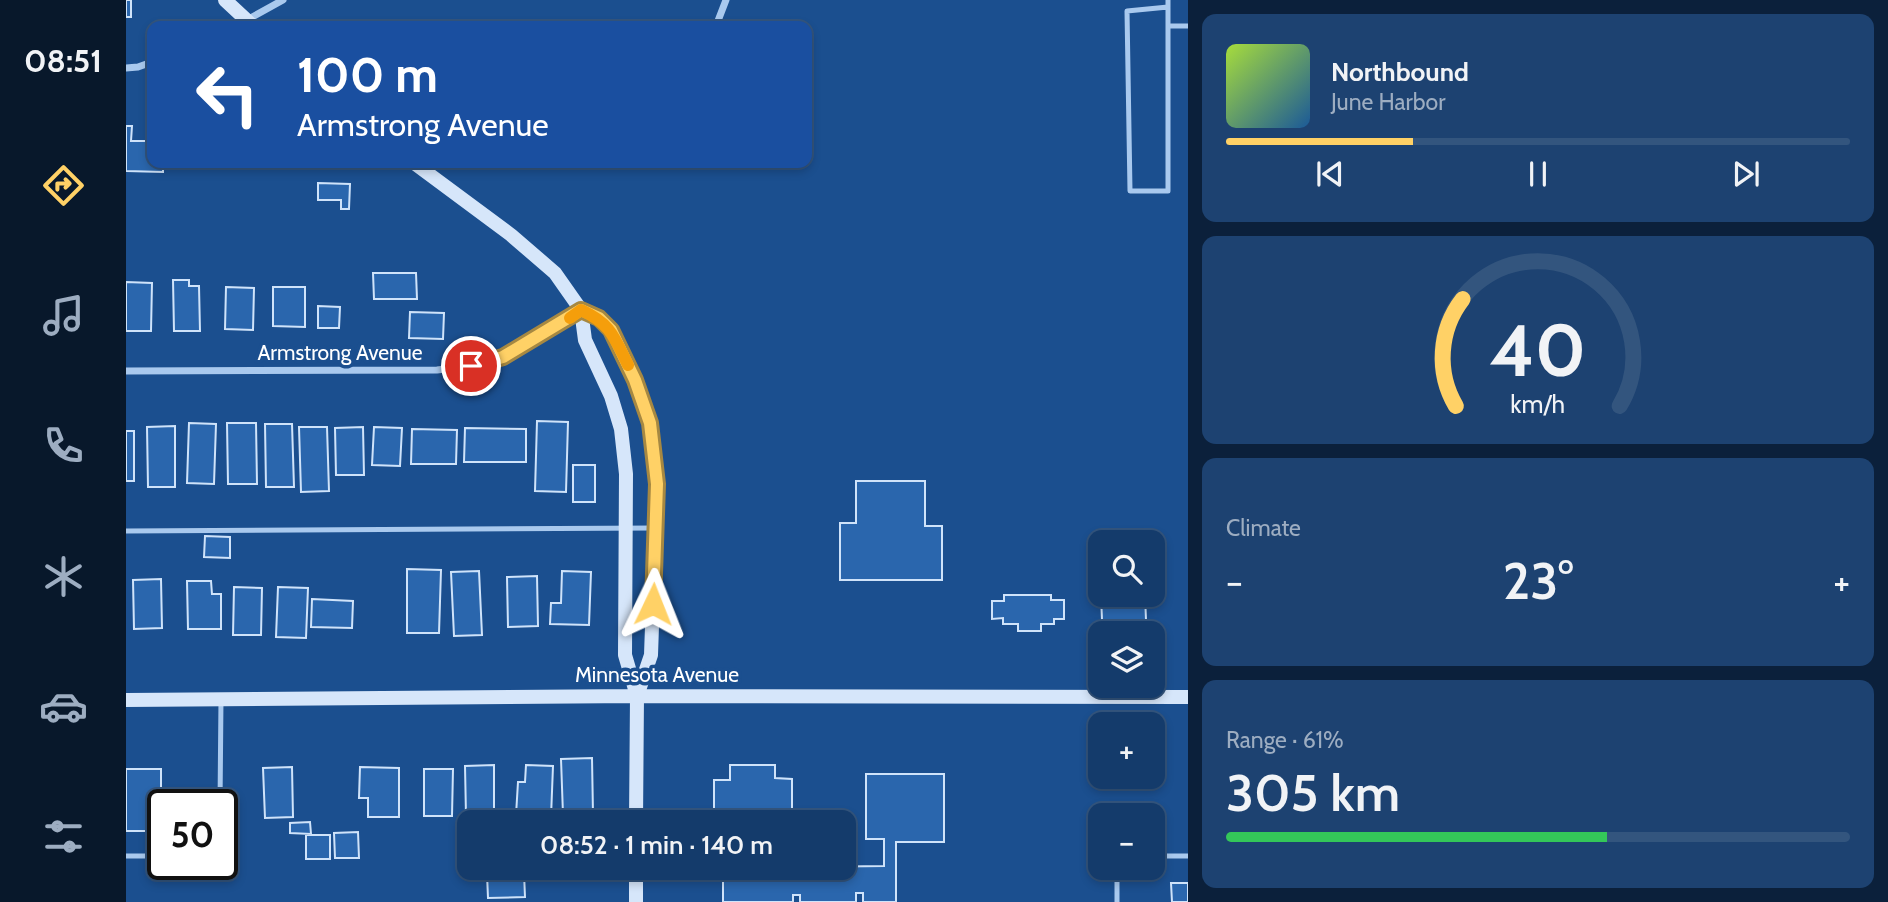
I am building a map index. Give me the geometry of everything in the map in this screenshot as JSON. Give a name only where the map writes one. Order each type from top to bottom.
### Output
[{"type":"main road","points":[[225,0],[243,21]]},
{"type":"main road","points":[[421,168],[520,242],[555,273],[581,310],[585,340],[611,396],[621,429],[626,474],[625,655],[637,696],[636,810]]},
{"type":"main road","points":[[581,310],[599,318],[611,330],[635,380],[650,423],[657,484],[651,655],[637,696]]},
{"type":"main road","name":"Minnesota Avenue","points":[[126,700],[637,696],[1188,697]]},
{"type":"main road","points":[[636,880],[636,902]]},
{"type":"street","points":[[252,21],[282,0]]},
{"type":"street","points":[[718,21],[726,0]]},
{"type":"street","points":[[126,68],[147,63]]},
{"type":"street","name":"Armstrong Avenue","points":[[126,371],[437,370],[471,366],[503,357],[581,310]]},
{"type":"lane","points":[[1168,3],[1168,191],[1129,191],[1127,10],[1168,3]]},
{"type":"lane","points":[[1168,26],[1188,26]]},
{"type":"lane","points":[[126,531],[655,528]]},
{"type":"lane","points":[[220,699],[220,789]]},
{"type":"lane","points":[[126,856],[147,856]]},
{"type":"lane","points":[[1165,856],[1188,856]]},
{"type":"lane","points":[[1117,880],[1117,902]]},
{"type":"building","points":[[126,0],[131,0],[131,17],[126,17]]},
{"type":"building","points":[[126,126],[132,126],[131,141],[147,141],[147,168],[163,168],[163,172],[126,171]]},
{"type":"building","points":[[318,183],[350,184],[349,209],[341,209],[341,200],[318,200]]},
{"type":"building","points":[[373,273],[416,273],[417,299],[374,299]]},
{"type":"building","points":[[173,280],[189,280],[189,286],[199,286],[200,331],[174,331]]},
{"type":"building","points":[[126,282],[152,283],[151,331],[126,331]]},
{"type":"building","points":[[226,287],[254,288],[253,330],[225,329]]},
{"type":"building","points":[[273,287],[305,287],[305,327],[273,326]]},
{"type":"building","points":[[318,306],[340,307],[339,328],[318,328]]},
{"type":"building","points":[[410,312],[444,313],[443,339],[409,338]]},
{"type":"building","points":[[537,421],[568,422],[566,492],[535,491]]},
{"type":"building","points":[[189,423],[216,424],[214,484],[187,483]]},
{"type":"building","points":[[227,423],[256,423],[257,484],[228,484]]},
{"type":"building","points":[[265,424],[292,424],[294,487],[266,487]]},
{"type":"building","points":[[175,426],[175,487],[148,487],[147,427]]},
{"type":"building","points":[[299,427],[327,427],[329,491],[301,492]]},
{"type":"building","points":[[363,427],[364,475],[336,475],[335,428]]},
{"type":"building","points":[[374,427],[402,428],[400,466],[372,465]]},
{"type":"building","points":[[465,428],[526,429],[526,462],[464,462]]},
{"type":"building","points":[[412,429],[457,430],[456,464],[411,464]]},
{"type":"building","points":[[126,431],[134,431],[134,481],[126,481]]},
{"type":"building","points":[[573,465],[595,465],[595,502],[573,502]]},
{"type":"building","points":[[856,481],[925,481],[925,526],[942,526],[942,580],[840,580],[840,523],[856,523]]},
{"type":"building","points":[[205,536],[230,537],[230,558],[204,557]]},
{"type":"building","points":[[407,569],[441,570],[439,633],[407,633]]},
{"type":"building","points":[[479,571],[482,635],[454,636],[451,572]]},
{"type":"building","points":[[562,571],[591,572],[589,625],[550,624],[551,603],[561,603]]},
{"type":"building","points":[[537,576],[538,626],[508,627],[507,577]]},
{"type":"building","points":[[161,579],[162,628],[134,629],[133,580]]},
{"type":"building","points":[[187,581],[211,581],[212,594],[221,594],[221,629],[188,629]]},
{"type":"building","points":[[234,587],[262,588],[261,635],[233,635]]},
{"type":"building","points":[[278,587],[308,588],[306,638],[276,637]]},
{"type":"building","points":[[1004,595],[1051,595],[1051,600],[1064,600],[1064,619],[1054,619],[1054,624],[1041,624],[1041,631],[1018,631],[1018,624],[1003,624],[1003,618],[992,619],[992,601],[1004,601]]},
{"type":"building","points":[[312,599],[353,601],[352,628],[311,627]]},
{"type":"building","points":[[1101,607],[1145,607],[1146,620],[1102,620]]},
{"type":"building","points":[[592,758],[593,810],[563,810],[561,759]]},
{"type":"building","points":[[494,765],[494,810],[466,810],[465,766]]},
{"type":"building","points":[[526,765],[553,766],[551,810],[516,810],[518,782],[525,782]]},
{"type":"building","points":[[730,765],[775,765],[775,778],[792,779],[792,810],[714,810],[714,780],[730,780]]},
{"type":"building","points":[[292,767],[293,817],[265,818],[263,768]]},
{"type":"building","points":[[360,767],[399,768],[399,817],[368,817],[368,798],[359,798]]},
{"type":"building","points":[[126,769],[161,769],[161,789],[147,789],[147,831],[126,831]]},
{"type":"building","points":[[424,769],[453,769],[452,816],[424,816]]},
{"type":"building","points":[[866,774],[944,774],[944,842],[896,842],[896,902],[863,902],[863,893],[856,893],[856,902],[800,902],[800,895],[793,895],[793,902],[723,902],[723,880],[856,880],[856,866],[884,866],[884,839],[866,839]]},
{"type":"building","points":[[310,822],[311,834],[290,833],[290,823]]},
{"type":"building","points":[[358,832],[359,858],[335,858],[334,833]]},
{"type":"building","points":[[306,835],[330,835],[330,859],[306,859]]},
{"type":"building","points":[[487,880],[524,880],[525,897],[488,898]]},
{"type":"building","points":[[1171,883],[1188,883],[1188,902],[1172,902]]},
{"type":"slow traffic","points":[[570,318],[581,310],[599,318],[611,330],[628,365]]},
{"type":"route","points":[[471,366],[503,357],[581,310],[599,318],[611,330],[635,380],[650,423],[657,484],[653,604]]}]
